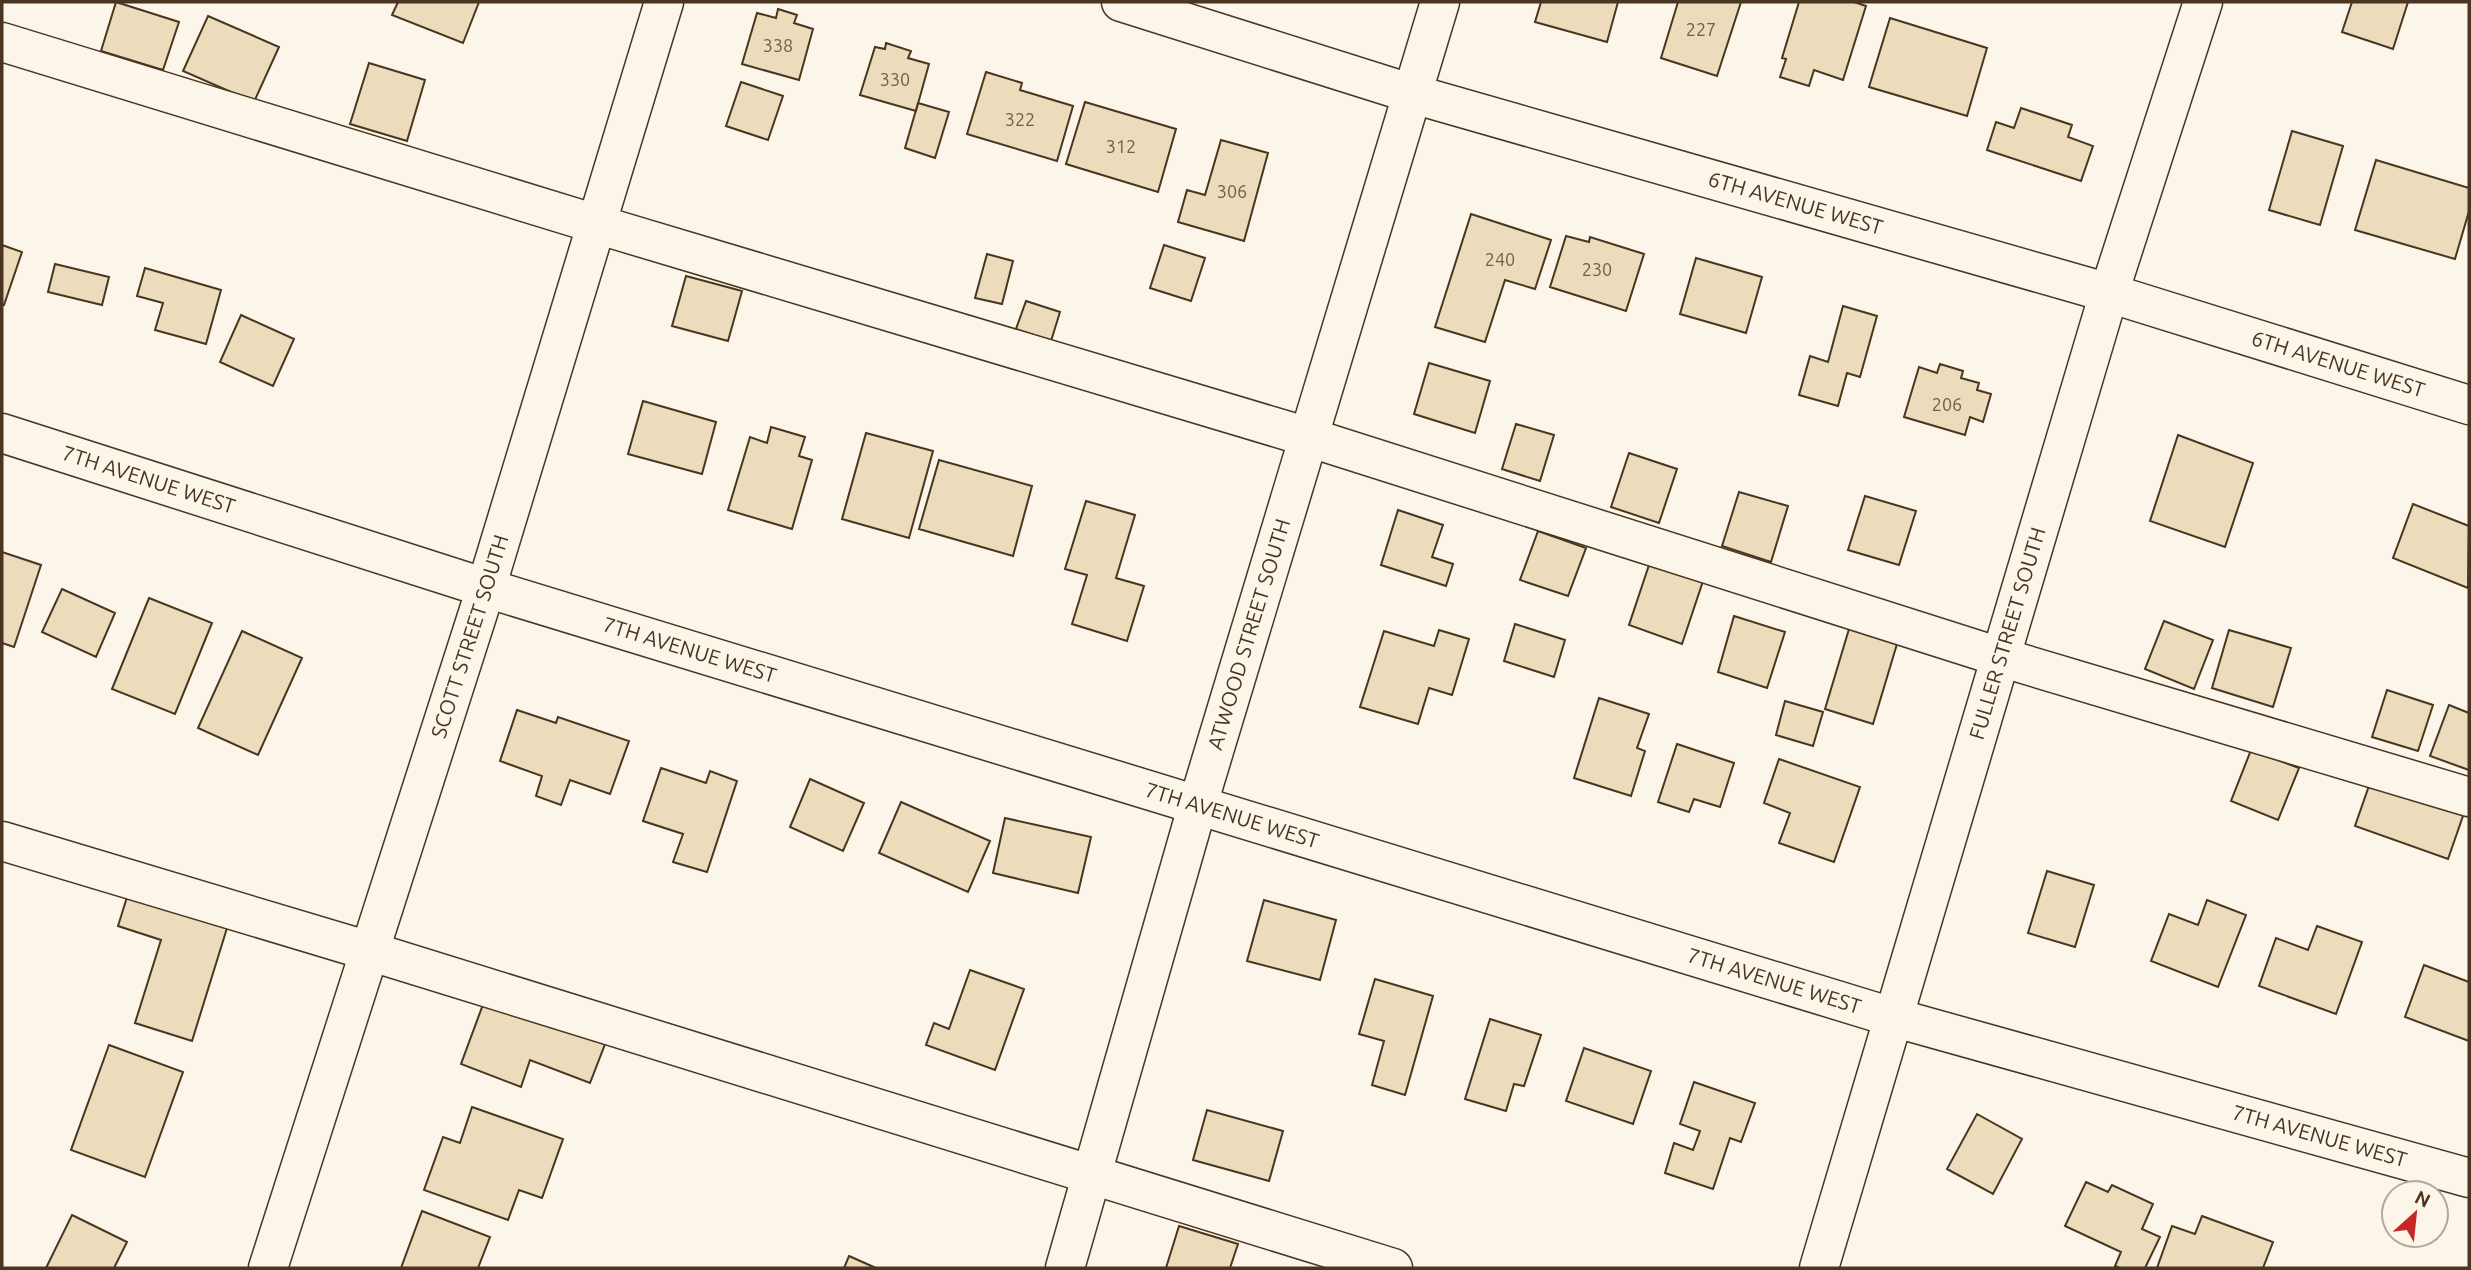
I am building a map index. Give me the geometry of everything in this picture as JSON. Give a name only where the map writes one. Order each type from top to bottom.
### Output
[{"type":"street","name":"SCOTT STREET SOUTH","points":[[268,1268],[486,588],[664,2]]},
{"type":"street","name":"6TH AVENUE WEST","points":[[1121,2],[1413,94],[2109,293],[2469,405]]},
{"type":"street","name":"ATWOOD STREET SOUTH","points":[[1066,1268],[1198,804],[1440,2]]},
{"type":"street","name":"FULLER STREET SOUTH","points":[[1819,1268],[2109,293],[2203,2]]},
{"type":"street","points":[[2,41],[596,224],[1308,437],[2000,657],[2469,797]]},
{"type":"street","name":"7TH AVENUE WEST","points":[[2,433],[486,588],[1892,1017],[2469,1178]]},
{"type":"street","points":[[2,841],[369,951],[1393,1268]]},
{"type":"building","points":[[116,2],[179,22],[163,70],[101,51]]},
{"type":"building","points":[[398,2],[479,2],[463,43],[392,15]]},
{"type":"building","points":[[1541,2],[1618,2],[1607,42],[1535,22]]},
{"type":"building","points":[[1678,2],[1741,2],[1717,76],[1661,58]]},
{"type":"building","points":[[1799,2],[1854,2],[1866,6],[1843,80],[1814,70],[1809,86],[1780,77],[1786,59],[1782,58]]},
{"type":"building","points":[[2352,2],[2408,2],[2393,49],[2342,32]]},
{"type":"building","points":[[778,9],[797,15],[794,23],[813,29],[799,80],[742,64],[757,13],[776,18]]},
{"type":"building","points":[[208,16],[279,47],[254,102],[183,71]]},
{"type":"building","points":[[1890,18],[1987,48],[1967,116],[1869,87]]},
{"type":"building","points":[[886,43],[911,51],[908,58],[929,64],[916,111],[860,95],[875,47],[885,49]]},
{"type":"building","points":[[369,63],[425,80],[407,141],[350,124]]},
{"type":"building","points":[[986,72],[1022,83],[1020,90],[1073,106],[1057,161],[967,134]]},
{"type":"building","points":[[741,82],[783,96],[768,140],[726,126]]},
{"type":"building","points":[[1085,102],[1176,129],[1158,192],[1066,164]]},
{"type":"building","points":[[918,103],[949,112],[935,158],[905,148]]},
{"type":"building","points":[[2021,108],[2072,125],[2068,137],[2093,146],[2081,181],[1987,150],[1996,122],[2014,128]]},
{"type":"building","points":[[2292,131],[2343,146],[2320,225],[2269,210]]},
{"type":"building","points":[[1221,140],[1268,153],[1244,241],[1178,222],[1187,190],[1205,195]]},
{"type":"building","points":[[2376,160],[2469,188],[2469,211],[2455,259],[2355,230]]},
{"type":"building","points":[[1471,214],[1551,240],[1535,289],[1505,280],[1485,342],[1435,327]]},
{"type":"building","points":[[1566,236],[1589,242],[1590,237],[1644,254],[1626,311],[1550,287]]},
{"type":"building","points":[[2,245],[22,252],[4,305],[2,305]]},
{"type":"building","points":[[1164,245],[1205,258],[1191,301],[1150,288]]},
{"type":"building","points":[[987,254],[1013,261],[1002,304],[975,298]]},
{"type":"building","points":[[1696,258],[1762,277],[1746,333],[1680,314]]},
{"type":"building","points":[[55,264],[109,277],[102,305],[48,292]]},
{"type":"building","points":[[145,268],[221,290],[206,344],[155,330],[163,303],[137,296]]},
{"type":"building","points":[[686,276],[742,291],[728,341],[672,326]]},
{"type":"building","points":[[1026,301],[1060,312],[1051,341],[1016,329]]},
{"type":"building","points":[[1843,306],[1877,316],[1860,377],[1847,373],[1838,406],[1799,395],[1810,356],[1828,362]]},
{"type":"building","points":[[241,315],[294,339],[273,386],[220,362]]},
{"type":"building","points":[[1429,363],[1490,381],[1475,433],[1414,414]]},
{"type":"building","points":[[1940,364],[1963,371],[1961,378],[1979,383],[1977,390],[1991,394],[1983,422],[1970,417],[1965,435],[1904,417],[1919,367],[1937,373]]},
{"type":"building","points":[[643,401],[716,422],[702,474],[628,454]]},
{"type":"building","points":[[1516,424],[1554,435],[1540,481],[1502,469]]},
{"type":"building","points":[[771,427],[805,437],[799,456],[812,460],[792,529],[728,510],[750,437],[767,443]]},
{"type":"building","points":[[866,433],[933,451],[909,538],[842,519]]},
{"type":"building","points":[[2178,435],[2253,463],[2225,547],[2150,521]]},
{"type":"building","points":[[1629,453],[1677,469],[1659,523],[1611,507]]},
{"type":"building","points":[[939,460],[1032,486],[1013,556],[919,529]]},
{"type":"building","points":[[1739,492],[1788,506],[1771,562],[1722,546]]},
{"type":"building","points":[[1865,496],[1916,511],[1899,565],[1848,550]]},
{"type":"building","points":[[1086,501],[1135,515],[1116,578],[1144,586],[1127,641],[1072,624],[1087,575],[1065,569]]},
{"type":"building","points":[[2413,504],[2469,526],[2468,588],[2393,558]]},
{"type":"building","points":[[1398,510],[1443,525],[1432,557],[1453,564],[1446,586],[1381,565]]},
{"type":"building","points":[[1538,531],[1586,548],[1568,596],[1520,580]]},
{"type":"building","points":[[2,552],[41,565],[14,647],[2,643]]},
{"type":"building","points":[[1652,556],[1705,575],[1682,644],[1629,625]]},
{"type":"building","points":[[62,589],[115,613],[96,657],[42,632]]},
{"type":"building","points":[[149,598],[212,623],[175,714],[112,689]]},
{"type":"building","points":[[1734,616],[1785,632],[1767,688],[1718,672]]},
{"type":"building","points":[[1852,619],[1900,634],[1873,724],[1825,709]]},
{"type":"building","points":[[2164,621],[2213,640],[2194,689],[2145,669]]},
{"type":"building","points":[[1515,624],[1565,640],[1554,677],[1504,661]]},
{"type":"building","points":[[1439,630],[1469,639],[1452,695],[1429,688],[1418,724],[1360,707],[1384,631],[1434,646]]},
{"type":"building","points":[[2229,630],[2291,648],[2273,707],[2212,688]]},
{"type":"building","points":[[242,631],[302,658],[258,755],[198,728]]},
{"type":"building","points":[[2387,690],[2433,705],[2418,751],[2372,737]]},
{"type":"building","points":[[1599,698],[1649,714],[1637,748],[1645,751],[1631,796],[1574,778]]},
{"type":"building","points":[[1785,701],[1823,712],[1813,746],[1776,735]]},
{"type":"building","points":[[2449,705],[2469,713],[2469,770],[2430,756]]},
{"type":"building","points":[[517,710],[556,723],[558,717],[629,741],[610,794],[570,780],[561,805],[536,796],[542,776],[500,761]]},
{"type":"building","points":[[1677,744],[1734,763],[1720,807],[1694,799],[1689,812],[1658,802]]},
{"type":"building","points":[[2251,750],[2299,768],[2278,820],[2231,801]]},
{"type":"building","points":[[1779,759],[1860,787],[1834,862],[1779,843],[1790,813],[1764,803]]},
{"type":"building","points":[[661,768],[706,783],[710,771],[737,781],[707,872],[673,862],[683,834],[643,821]]},
{"type":"building","points":[[810,779],[864,803],[843,851],[790,827]]},
{"type":"building","points":[[2371,780],[2464,813],[2448,859],[2355,826]]},
{"type":"building","points":[[901,802],[990,841],[968,892],[879,853]]},
{"type":"building","points":[[1005,818],[1091,837],[1078,893],[993,873]]},
{"type":"building","points":[[2047,871],[2094,885],[2075,947],[2028,933]]},
{"type":"building","points":[[132,881],[232,912],[192,1041],[135,1023],[161,940],[118,926]]},
{"type":"building","points":[[1264,900],[1336,920],[1320,980],[1247,961]]},
{"type":"building","points":[[2207,900],[2246,915],[2218,987],[2151,961],[2169,914],[2198,925]]},
{"type":"building","points":[[2317,926],[2362,942],[2336,1014],[2259,986],[2276,938],[2308,950]]},
{"type":"building","points":[[2424,965],[2469,982],[2469,1041],[2405,1017]]},
{"type":"building","points":[[970,970],[1024,989],[995,1070],[926,1045],[934,1023],[949,1029]]},
{"type":"building","points":[[1375,979],[1433,996],[1405,1095],[1372,1085],[1384,1041],[1359,1034]]},
{"type":"building","points":[[485,999],[607,1039],[590,1083],[530,1060],[521,1087],[461,1064]]},
{"type":"building","points":[[1490,1019],[1541,1035],[1524,1086],[1514,1084],[1506,1111],[1465,1099]]},
{"type":"building","points":[[109,1045],[183,1072],[145,1177],[71,1150]]},
{"type":"building","points":[[1584,1048],[1651,1071],[1633,1124],[1566,1101]]},
{"type":"building","points":[[1694,1082],[1755,1103],[1741,1142],[1730,1138],[1713,1189],[1665,1173],[1674,1143],[1693,1150],[1700,1131],[1680,1124]]},
{"type":"building","points":[[472,1107],[563,1139],[542,1198],[519,1190],[508,1220],[424,1190],[443,1137],[460,1143]]},
{"type":"building","points":[[1207,1110],[1283,1131],[1269,1181],[1193,1160]]},
{"type":"building","points":[[1977,1114],[2022,1139],[1993,1194],[1947,1169]]},
{"type":"building","points":[[2086,1182],[2108,1192],[2112,1185],[2153,1204],[2142,1229],[2160,1237],[2145,1268],[2115,1266],[2121,1252],[2065,1226]]},
{"type":"building","points":[[422,1211],[490,1237],[478,1268],[401,1268]]},
{"type":"building","points":[[72,1215],[127,1242],[114,1268],[46,1268]]},
{"type":"building","points":[[2202,1216],[2273,1242],[2263,1268],[2157,1268],[2172,1226],[2195,1234]]},
{"type":"building","points":[[1179,1226],[1238,1244],[1230,1268],[1166,1268]]},
{"type":"building","points":[[849,1256],[876,1268],[844,1268]]}]
